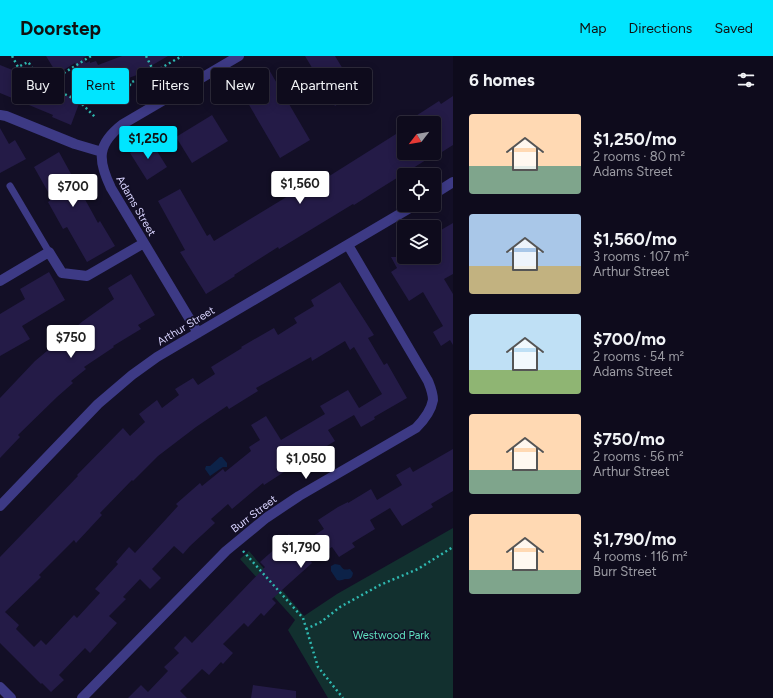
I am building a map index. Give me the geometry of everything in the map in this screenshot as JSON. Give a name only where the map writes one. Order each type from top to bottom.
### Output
[{"type":"street","points":[[0,115],[6,116],[74,144],[102,152],[104,144],[109,137],[123,124],[239,56]]},
{"type":"street","name":"Adams Street","points":[[102,152],[101,163],[110,188],[198,334]]},
{"type":"street","points":[[441,190],[453,182]]},
{"type":"street","name":"Arthur Street","points":[[0,506],[114,389],[157,358],[403,212]]},
{"type":"street","points":[[0,281],[49,252],[62,273],[88,276],[144,243]]},
{"type":"street","name":"Burr Street","points":[[82,698],[235,543],[266,518],[299,496],[416,428],[424,420],[433,399],[428,381],[348,245]]},
{"type":"street","points":[[0,687],[10,698]]},
{"type":"lane","points":[[10,186],[49,252]]},
{"type":"path","points":[[12,56],[18,67],[28,62],[30,63],[41,83],[79,101],[94,117]]},
{"type":"path","points":[[64,73],[91,56]]},
{"type":"path","points":[[146,56],[152,68]]},
{"type":"path","points":[[161,68],[182,56]]},
{"type":"path","points":[[129,85],[130,83],[137,80]]},
{"type":"path","points":[[235,543],[303,618],[318,667],[343,698]]},
{"type":"path","points":[[306,629],[321,622],[340,607],[380,585],[418,569],[453,547]]},
{"type":"green space","name":"Westwood Park","points":[[453,528],[453,698],[328,698],[288,630],[295,620],[240,559],[249,551],[304,616],[337,594]]},
{"type":"water","points":[[222,457],[227,463],[227,467],[223,467],[210,476],[205,469],[206,466],[210,466]]},
{"type":"water","points":[[335,564],[340,565],[346,570],[350,569],[353,573],[351,578],[337,580],[331,571],[331,566]]},
{"type":"building","points":[[46,56],[87,56],[83,58],[86,63],[96,61],[98,65],[122,56],[168,56],[147,68],[137,68],[137,75],[129,78],[129,68],[77,68],[75,63],[64,70],[64,68],[53,68]]},
{"type":"building","points":[[305,56],[335,56],[342,68],[312,68]]},
{"type":"building","points":[[0,65],[12,70],[12,98],[0,93]]},
{"type":"building","points":[[269,70],[277,83],[277,104],[289,104],[310,140],[280,158],[248,104],[269,104]]},
{"type":"building","points":[[64,94],[72,98],[72,104],[79,104],[71,125],[52,117],[53,115],[26,104],[64,104]]},
{"type":"building","points":[[453,96],[453,145],[441,153],[441,116],[416,116],[439,101],[441,104]]},
{"type":"building","points":[[212,115],[228,141],[192,163],[176,137]]},
{"type":"building","points":[[0,128],[9,144],[15,140],[26,159],[0,173]]},
{"type":"building","points":[[397,133],[397,160],[426,160],[413,168],[397,168],[397,178],[279,249],[278,247],[206,294],[180,252],[185,250],[158,201],[180,189],[207,236],[210,234],[214,241],[321,176],[323,180]]},
{"type":"building","points":[[150,140],[167,167],[147,180],[130,153]]},
{"type":"building","points":[[59,152],[98,223],[100,221],[115,246],[87,262],[67,227],[63,229],[48,202],[52,199],[34,167]]},
{"type":"building","points":[[453,223],[453,274],[444,279],[453,294],[453,345],[450,340],[441,346],[433,332],[443,326],[423,292],[409,301],[391,272],[397,268],[391,257],[397,257],[397,264],[441,264],[441,230]]},
{"type":"building","points":[[49,272],[65,300],[22,326],[30,339],[0,356],[0,314],[25,299],[20,289]]},
{"type":"building","points":[[131,274],[155,315],[138,325],[141,329],[113,346],[114,347],[84,367],[86,369],[71,381],[73,383],[18,435],[20,437],[0,458],[0,398],[35,361],[83,321],[114,299],[108,288]]},
{"type":"building","points":[[340,282],[374,335],[368,338],[384,365],[387,363],[407,398],[374,417],[375,419],[361,427],[354,415],[328,430],[335,441],[317,452],[318,454],[304,462],[299,454],[280,467],[284,472],[264,485],[263,483],[232,509],[228,504],[211,519],[215,523],[183,554],[174,546],[152,569],[161,578],[150,589],[140,579],[123,597],[126,599],[109,616],[117,623],[90,653],[85,648],[59,675],[64,680],[51,692],[0,643],[0,557],[123,428],[130,436],[145,422],[139,414],[157,400],[162,408],[179,395],[175,389],[193,378],[198,385],[215,374],[211,367],[242,348],[241,347],[274,328],[278,335],[297,323],[294,318],[314,306],[311,300]],"holes":[[[345,341],[350,350],[354,347],[382,394],[359,408],[348,390],[320,406],[325,414],[281,440],[266,416],[251,425],[260,440],[249,447],[251,451],[225,472],[223,469],[202,486],[200,483],[176,504],[178,506],[135,553],[129,547],[116,562],[118,564],[95,589],[100,593],[77,618],[74,615],[46,645],[41,640],[34,647],[16,629],[19,625],[5,612],[41,577],[39,575],[74,540],[76,543],[102,515],[100,513],[158,456],[227,406],[229,409],[258,391],[256,388],[311,357],[312,361]]]},
{"type":"building","points":[[453,449],[453,491],[431,504],[433,507],[402,526],[390,508],[370,520],[375,529],[352,543],[355,547],[339,557],[332,547],[310,560],[312,563],[272,599],[276,603],[264,616],[261,613],[248,627],[244,623],[223,644],[233,653],[223,664],[221,662],[209,675],[202,669],[180,691],[187,698],[128,698],[141,685],[148,692],[168,671],[164,667],[179,653],[174,648],[185,636],[192,643],[265,567],[260,562],[289,534],[299,545],[324,529],[318,520],[338,507],[348,503],[371,489],[377,500],[402,485],[396,475],[410,467],[413,472]]},
{"type":"building","points":[[253,685],[296,691],[296,698],[251,698]]}]
